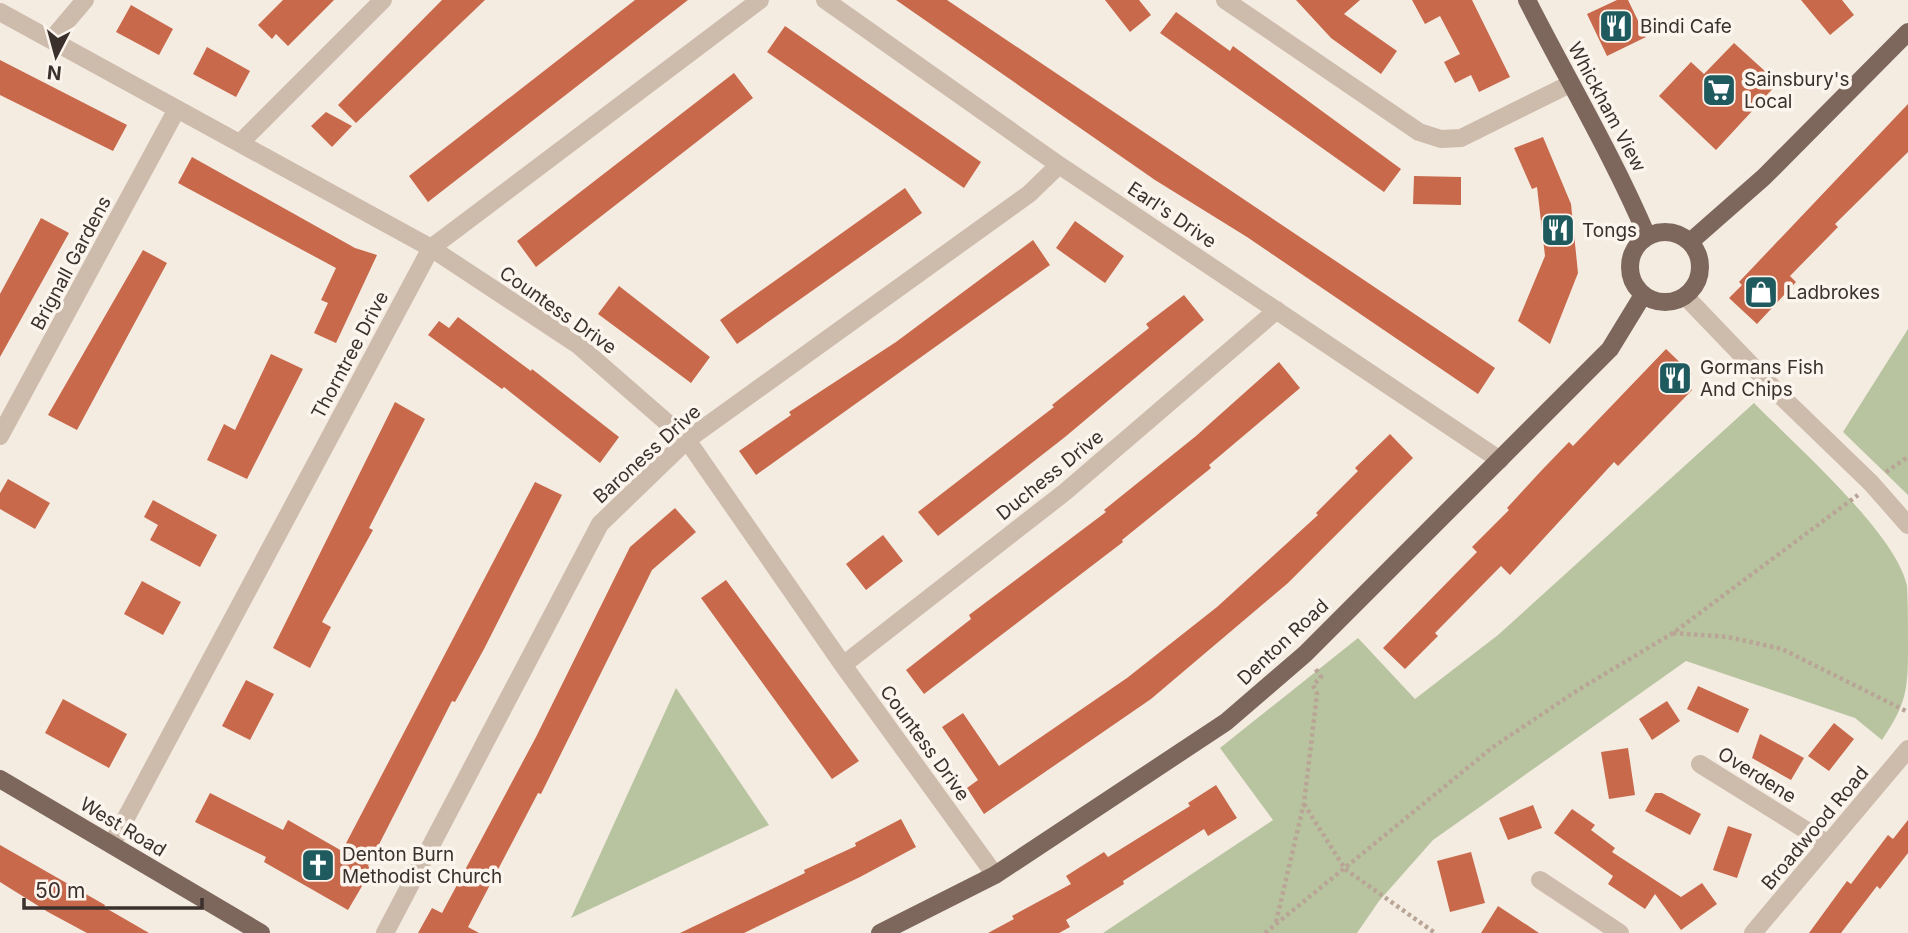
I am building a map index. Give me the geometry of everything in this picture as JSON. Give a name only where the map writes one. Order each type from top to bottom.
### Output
[{"type":"main road","name":"Whickham View","points":[[1527,0],[1570,84],[1618,166],[1647,236]]},
{"type":"main road","points":[[1690,242],[1764,177],[1908,32]]},
{"type":"main road","points":[[1670,231],[1690,242],[1700,260],[1698,280],[1685,296],[1664,302],[1643,295],[1630,275],[1632,253],[1647,236],[1670,231]]},
{"type":"main road","name":"Denton Road","points":[[880,933],[995,875],[1226,722],[1305,654],[1610,349],[1643,295]]},
{"type":"main road","name":"West Road","points":[[0,779],[261,933]]},
{"type":"street","points":[[51,40],[85,0]]},
{"type":"street","points":[[240,143],[383,0]]},
{"type":"street","name":"Thorntree Drive","points":[[112,844],[431,248],[760,0]]},
{"type":"street","name":"Earl's Drive","points":[[825,0],[1059,165],[1500,460]]},
{"type":"street","points":[[1225,0],[1419,132],[1441,139],[1461,138],[1570,84]]},
{"type":"street","name":"Countess Drive","points":[[0,12],[431,248],[578,345],[687,440],[843,665],[995,875]]},
{"type":"street","name":"Brignall Gardens","points":[[0,436],[177,109]]},
{"type":"street","name":"Baroness Drive","points":[[385,933],[600,524],[687,440],[1030,194],[1059,165]]},
{"type":"street","points":[[1685,296],[1783,398],[1871,483],[1901,504],[1908,525]]},
{"type":"street","name":"Duchess Drive","points":[[843,665],[1065,492],[1277,310]]},
{"type":"street","name":"Broadwood Road","points":[[1753,933],[1908,749]]},
{"type":"street","name":"Overdene","points":[[1700,764],[1829,844]]},
{"type":"street","points":[[1540,880],[1620,933]]},
{"type":"path","points":[[1265,933],[1345,869],[1443,784],[1578,690],[1673,633],[1848,504],[1871,483]]},
{"type":"path","points":[[1673,633],[1728,637],[1782,649],[1908,712]]},
{"type":"path","points":[[1276,923],[1304,803],[1317,694],[1313,685],[1321,677],[1305,654]]},
{"type":"path","points":[[1304,803],[1345,869],[1435,933]]},
{"type":"green space","points":[[1908,329],[1908,495],[1843,432]]},
{"type":"green space","points":[[1754,403],[1818,465],[1865,516],[1899,565],[1907,586],[1906,685],[1897,716],[1882,740],[1855,718],[1686,661],[1433,840],[1379,901],[1357,933],[1103,933],[1273,820],[1220,748],[1358,638],[1415,699],[1498,635]]},
{"type":"green space","points":[[676,688],[769,825],[571,918]]},
{"type":"building","points":[[283,0],[334,0],[288,46],[276,34],[272,39],[258,25]]},
{"type":"building","points":[[442,0],[485,0],[356,123],[338,105]]},
{"type":"building","points":[[635,0],[688,0],[428,202],[409,176]]},
{"type":"building","points":[[896,0],[947,0],[1495,368],[1478,394],[1247,237],[1155,180]]},
{"type":"building","points":[[1105,0],[1139,0],[1151,15],[1130,32]]},
{"type":"building","points":[[1296,0],[1360,0],[1344,14],[1397,51],[1381,74],[1331,38]]},
{"type":"building","points":[[1412,0],[1472,0],[1510,77],[1479,92],[1471,75],[1455,83],[1444,62],[1460,54],[1440,16],[1425,24]]},
{"type":"building","name":"Bindi Cafe","points":[[1617,0],[1628,0],[1646,37],[1607,56],[1587,14]]},
{"type":"building","points":[[1801,0],[1842,0],[1854,15],[1830,35]]},
{"type":"building","points":[[131,5],[173,29],[159,55],[116,32]]},
{"type":"building","points":[[1176,12],[1230,51],[1233,46],[1401,169],[1384,192],[1160,33]]},
{"type":"building","points":[[785,26],[981,162],[964,188],[767,52]]},
{"type":"building","name":"Sainsbury's Local","points":[[1734,43],[1778,83],[1716,150],[1659,96],[1691,62],[1704,74]]},
{"type":"building","points":[[207,47],[250,71],[236,97],[193,74]]},
{"type":"building","points":[[0,60],[127,125],[113,151],[0,95]]},
{"type":"building","points":[[734,73],[753,98],[536,267],[517,241]]},
{"type":"building","points":[[1908,104],[1908,152],[1835,224],[1838,227],[1790,276],[1796,282],[1757,324],[1729,298],[1742,285],[1739,282]]},
{"type":"building","points":[[326,112],[352,126],[332,147],[311,126]]},
{"type":"building","points":[[1543,137],[1571,204],[1578,273],[1550,344],[1518,321],[1545,256],[1537,187],[1532,189],[1514,148]]},
{"type":"building","points":[[192,157],[355,248],[377,255],[336,343],[314,333],[328,303],[321,300],[336,268],[178,183]]},
{"type":"building","points":[[1414,176],[1461,177],[1461,205],[1413,204]]},
{"type":"building","points":[[905,188],[922,213],[737,344],[720,320]]},
{"type":"building","points":[[41,218],[69,233],[0,357],[0,294]]},
{"type":"building","points":[[1075,221],[1124,256],[1105,283],[1056,248]]},
{"type":"building","points":[[1033,240],[1050,265],[756,475],[739,451],[791,415],[789,412],[896,342]]},
{"type":"building","points":[[143,250],[167,263],[77,430],[48,415]]},
{"type":"building","points":[[619,286],[710,357],[691,383],[598,314]]},
{"type":"building","points":[[1184,295],[1204,320],[1065,437],[938,536],[918,512],[1054,407],[1052,405],[1149,328],[1146,324]]},
{"type":"building","points":[[458,317],[531,371],[532,369],[619,437],[600,463],[504,387],[502,389],[428,335],[439,321],[449,328]]},
{"type":"building","points":[[1666,349],[1692,374],[1684,382],[1692,390],[1618,466],[1614,462],[1510,575],[1501,566],[1435,633],[1438,636],[1405,669],[1383,648],[1477,552],[1472,547],[1509,510],[1507,508],[1541,471],[1569,442],[1573,446]]},
{"type":"building","points":[[271,354],[303,369],[247,479],[207,460],[224,424],[235,430]]},
{"type":"building","points":[[1279,362],[1300,388],[1209,465],[1211,468],[1122,540],[1123,542],[924,694],[906,670],[971,619],[969,615],[1106,512],[1104,510],[1196,436]]},
{"type":"building","points":[[395,402],[425,419],[369,528],[373,530],[322,622],[331,627],[310,668],[273,648]]},
{"type":"building","points":[[1390,434],[1413,458],[1288,583],[1151,699],[984,814],[967,788],[978,780],[942,727],[963,713],[999,766],[1127,678],[1217,607],[1318,515],[1316,513],[1358,471],[1355,468]]},
{"type":"building","points":[[8,479],[50,503],[35,529],[0,509],[0,493]]},
{"type":"building","points":[[535,482],[562,495],[484,649],[455,702],[452,701],[368,866],[372,869],[348,910],[264,862],[266,857],[195,822],[210,793],[283,830],[288,820],[342,851]]},
{"type":"building","points":[[153,500],[217,535],[200,567],[150,540],[158,525],[144,517]]},
{"type":"building","points":[[675,508],[696,532],[652,570],[541,794],[538,793],[468,927],[479,933],[418,933],[432,908],[442,913],[536,737],[630,547]]},
{"type":"building","points":[[883,535],[903,561],[866,590],[846,564]]},
{"type":"building","points":[[726,580],[859,761],[832,779],[701,598]]},
{"type":"building","points":[[142,581],[181,602],[163,635],[124,614]]},
{"type":"building","points":[[246,680],[274,694],[250,740],[222,726]]},
{"type":"building","points":[[1698,686],[1749,709],[1738,733],[1687,709]]},
{"type":"building","points":[[63,699],[127,734],[109,768],[45,733]]},
{"type":"building","points":[[1667,701],[1680,721],[1652,740],[1639,719]]},
{"type":"building","points":[[1834,723],[1854,739],[1829,771],[1808,756]]},
{"type":"building","points":[[1760,734],[1804,758],[1791,780],[1752,758]]},
{"type":"building","points":[[1628,748],[1635,795],[1609,799],[1601,752]]},
{"type":"building","points":[[1216,785],[1237,818],[1208,836],[1204,829],[1123,881],[1124,884],[1066,920],[1070,927],[1059,933],[988,933],[1014,919],[1012,916],[1071,884],[1066,876],[1104,852],[1108,857],[1190,806],[1188,803]]},
{"type":"building","points":[[1655,793],[1662,793],[1701,814],[1690,835],[1645,811]]},
{"type":"building","points":[[1533,805],[1542,828],[1508,840],[1499,818]]},
{"type":"building","points":[[1572,809],[1595,825],[1591,830],[1615,848],[1612,852],[1681,897],[1702,883],[1717,904],[1681,930],[1655,894],[1645,909],[1608,884],[1613,876],[1554,833]]},
{"type":"building","points":[[901,819],[916,847],[860,877],[744,933],[680,933],[805,873],[804,870],[856,846],[855,843]]},
{"type":"building","points":[[1908,820],[1908,853],[1880,889],[1877,886],[1841,933],[1809,933],[1847,881],[1851,884],[1888,835],[1893,839]]},
{"type":"building","points":[[1728,826],[1752,834],[1737,878],[1713,870]]},
{"type":"building","points":[[0,845],[149,933],[87,933],[48,912],[0,882]]},
{"type":"building","points":[[1471,852],[1485,903],[1450,912],[1437,861]]},
{"type":"building","points":[[1498,906],[1539,933],[1481,933]]},
{"type":"place","name":"Bindi Cafe","points":[[1616,26]]},
{"type":"place","name":"Sainsbury's Local","points":[[1719,90]]},
{"type":"place","name":"Tongs","points":[[1558,230]]},
{"type":"place","name":"Ladbrokes","points":[[1761,292]]},
{"type":"place","name":"Gormans Fish And Chips","points":[[1675,378]]},
{"type":"place","name":"Denton Burn Methodist Church","points":[[318,865]]}]
